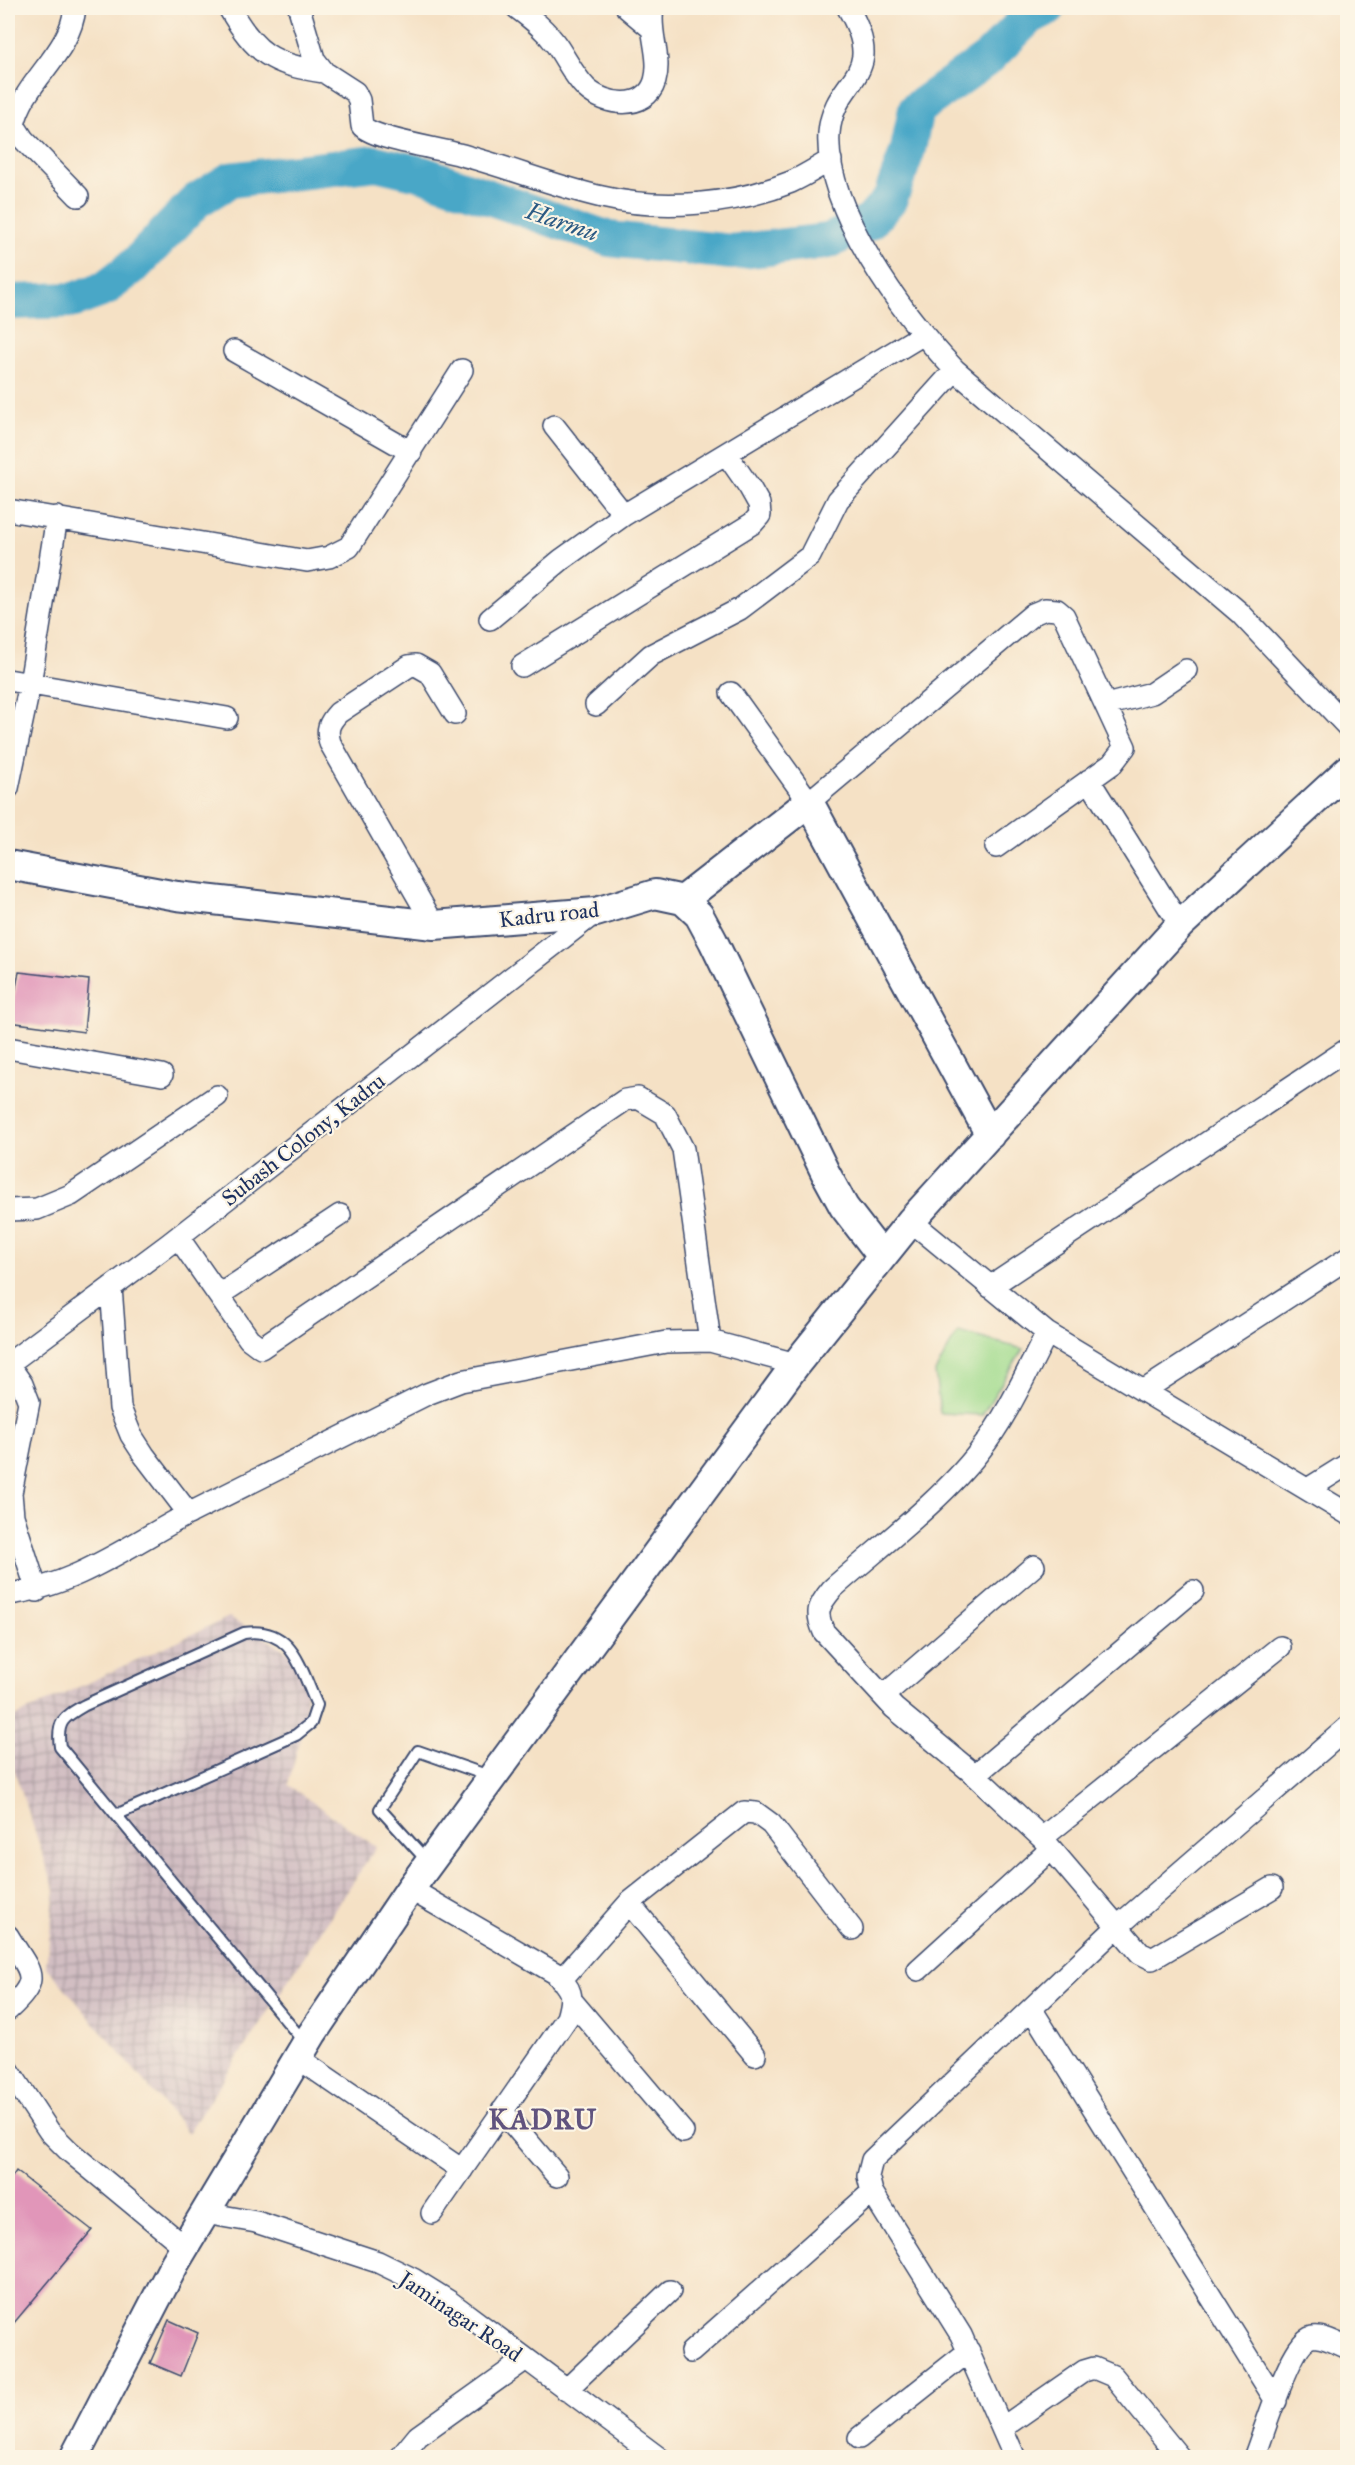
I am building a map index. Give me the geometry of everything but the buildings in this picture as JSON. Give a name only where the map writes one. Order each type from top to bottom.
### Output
[{"type":"street","points":[[75,8],[74,19],[60,50],[17,110],[14,125],[22,139],[78,196]]},
{"type":"street","points":[[229,8],[243,32],[271,59],[292,68],[324,72]]},
{"type":"street","points":[[299,8],[314,58],[324,72],[355,92],[359,100],[362,126],[368,132],[465,155],[604,198],[689,204],[725,199],[792,181],[831,160]]},
{"type":"street","points":[[517,8],[547,33],[584,86],[595,95],[624,102],[637,102],[647,95],[654,84],[657,72],[652,18],[627,8]]},
{"type":"street","points":[[848,8],[859,26],[864,45],[862,64],[831,122],[831,160],[844,211],[922,335],[955,369],[1240,613],[1347,727]]},
{"type":"street","points":[[490,619],[561,560],[624,515],[922,335]]},
{"type":"street","points":[[234,351],[411,452]]},
{"type":"street","points":[[596,705],[651,655],[740,609],[810,556],[838,500],[955,369]]},
{"type":"street","points":[[8,510],[307,561],[329,557],[349,547],[462,370]]},
{"type":"street","points":[[554,426],[624,515]]},
{"type":"street","points":[[522,666],[753,523],[760,515],[759,504],[726,455]]},
{"type":"street","points":[[8,788],[30,684],[57,517]]},
{"type":"street","points":[[881,1255],[835,1191],[713,941],[699,915],[683,900],[809,802],[1033,614],[1045,609],[1057,610],[1064,616],[1125,747],[1112,764],[996,847]]},
{"type":"street","points":[[434,925],[327,733],[329,723],[338,713],[409,666],[424,667],[430,673],[455,714]]},
{"type":"street","points":[[1106,705],[1152,693],[1173,681],[1186,670]]},
{"type":"street","points":[[8,680],[227,718]]},
{"type":"street","points":[[731,693],[809,802],[990,1135]]},
{"type":"street","points":[[75,2457],[185,2247],[302,2051],[410,1889],[796,1364],[881,1255],[1180,925],[1347,770]]},
{"type":"street","points":[[1089,780],[1180,925]]},
{"type":"street","name":"Kadru road","points":[[8,865],[177,896],[434,925],[596,912],[655,894],[683,900]]},
{"type":"street","name":"Subash Colony, Kadru","points":[[8,1364],[178,1237],[596,912]]},
{"type":"street","points":[[8,1048],[162,1075]]},
{"type":"street","points":[[990,1287],[1347,1049]]},
{"type":"street","points":[[8,1210],[36,1209],[71,1195],[216,1096]]},
{"type":"street","points":[[178,1237],[254,1345],[261,1348],[272,1344],[625,1100],[638,1098],[665,1114],[683,1149],[710,1341]]},
{"type":"street","points":[[219,1295],[340,1215]]},
{"type":"street","points":[[911,1221],[1047,1333],[1347,1514]]},
{"type":"street","points":[[1143,1391],[1347,1258]]},
{"type":"street","points":[[111,1287],[120,1408],[131,1435],[144,1455],[189,1514]]},
{"type":"street","points":[[1047,1333],[1002,1417],[979,1452],[952,1482],[832,1589],[821,1603],[818,1618],[824,1632],[883,1696],[915,1727],[975,1775],[1047,1843],[1140,1953],[1152,1959],[1272,1888]]},
{"type":"street","points":[[8,1594],[37,1591],[65,1581],[189,1514],[427,1394],[461,1381],[666,1342],[710,1341],[796,1364]]},
{"type":"street","points":[[8,1364],[22,1384],[29,1402],[11,1493],[13,1516],[37,1591]]},
{"type":"street","points":[[1308,1489],[1347,1464]]},
{"type":"street","points":[[883,1696],[1034,1566]]},
{"type":"street","points":[[975,1775],[1193,1591]]},
{"type":"street","points":[[918,1970],[1047,1843],[1280,1647]]},
{"type":"street","points":[[1015,2457],[969,2351],[872,2192],[868,2176],[872,2160],[1117,1928],[1347,1727]]},
{"type":"street","points":[[561,1980],[630,1903],[728,1822],[744,1812],[756,1813],[771,1824],[852,1929]]},
{"type":"street","points":[[410,1889],[555,1973],[570,1988],[572,2001],[567,2018],[432,2213]]},
{"type":"street","points":[[630,1903],[755,2055]]},
{"type":"street","points":[[8,1936],[29,1970],[31,1983],[27,1992],[8,2010]]},
{"type":"street","points":[[572,2001],[682,2132]]},
{"type":"street","points":[[1032,2010],[1276,2401]]},
{"type":"street","points":[[302,2051],[462,2170]]},
{"type":"street","points":[[8,2069],[49,2131],[69,2151],[185,2247]]},
{"type":"street","points":[[502,2111],[557,2176]]},
{"type":"street","points":[[691,2352],[872,2192]]},
{"type":"street","name":"Jaminagar Road","points":[[205,2213],[256,2222],[378,2262],[413,2279],[450,2302],[659,2457]]},
{"type":"street","points":[[566,2390],[670,2291]]},
{"type":"street","points":[[1254,2457],[1291,2360],[1300,2343],[1312,2337],[1326,2339],[1347,2348]]},
{"type":"street","points":[[859,2438],[969,2351]]},
{"type":"street","points":[[400,2457],[418,2436],[526,2360]]},
{"type":"street","points":[[1002,2428],[1084,2372],[1094,2368],[1113,2376],[1180,2457]]},
{"type":"lane","points":[[116,1815],[296,1736],[311,1723],[317,1705],[291,1650],[277,1635],[260,1630],[244,1633],[85,1705],[64,1717],[58,1732],[60,1747],[302,2051]]},
{"type":"lane","points":[[429,1863],[380,1809],[418,1751],[492,1777]]},
{"type":"shaded area","points":[[229,1617],[307,1663],[305,1720],[288,1785],[376,1847],[188,2133],[46,1966],[55,1890],[8,1752],[8,1720]]},
{"type":"green space","points":[[958,1332],[1023,1349],[982,1415],[940,1413],[935,1372]]},
{"type":"waterway","name":"Harmu","points":[[8,302],[74,300],[104,289],[135,265],[196,201],[230,180],[376,163],[423,174],[609,239],[732,252],[828,241],[870,222],[890,199],[908,149],[916,109],[988,58],[1028,18],[1048,8]]},
{"type":"district","name":"KADRU","points":[[543,2119]]}]
